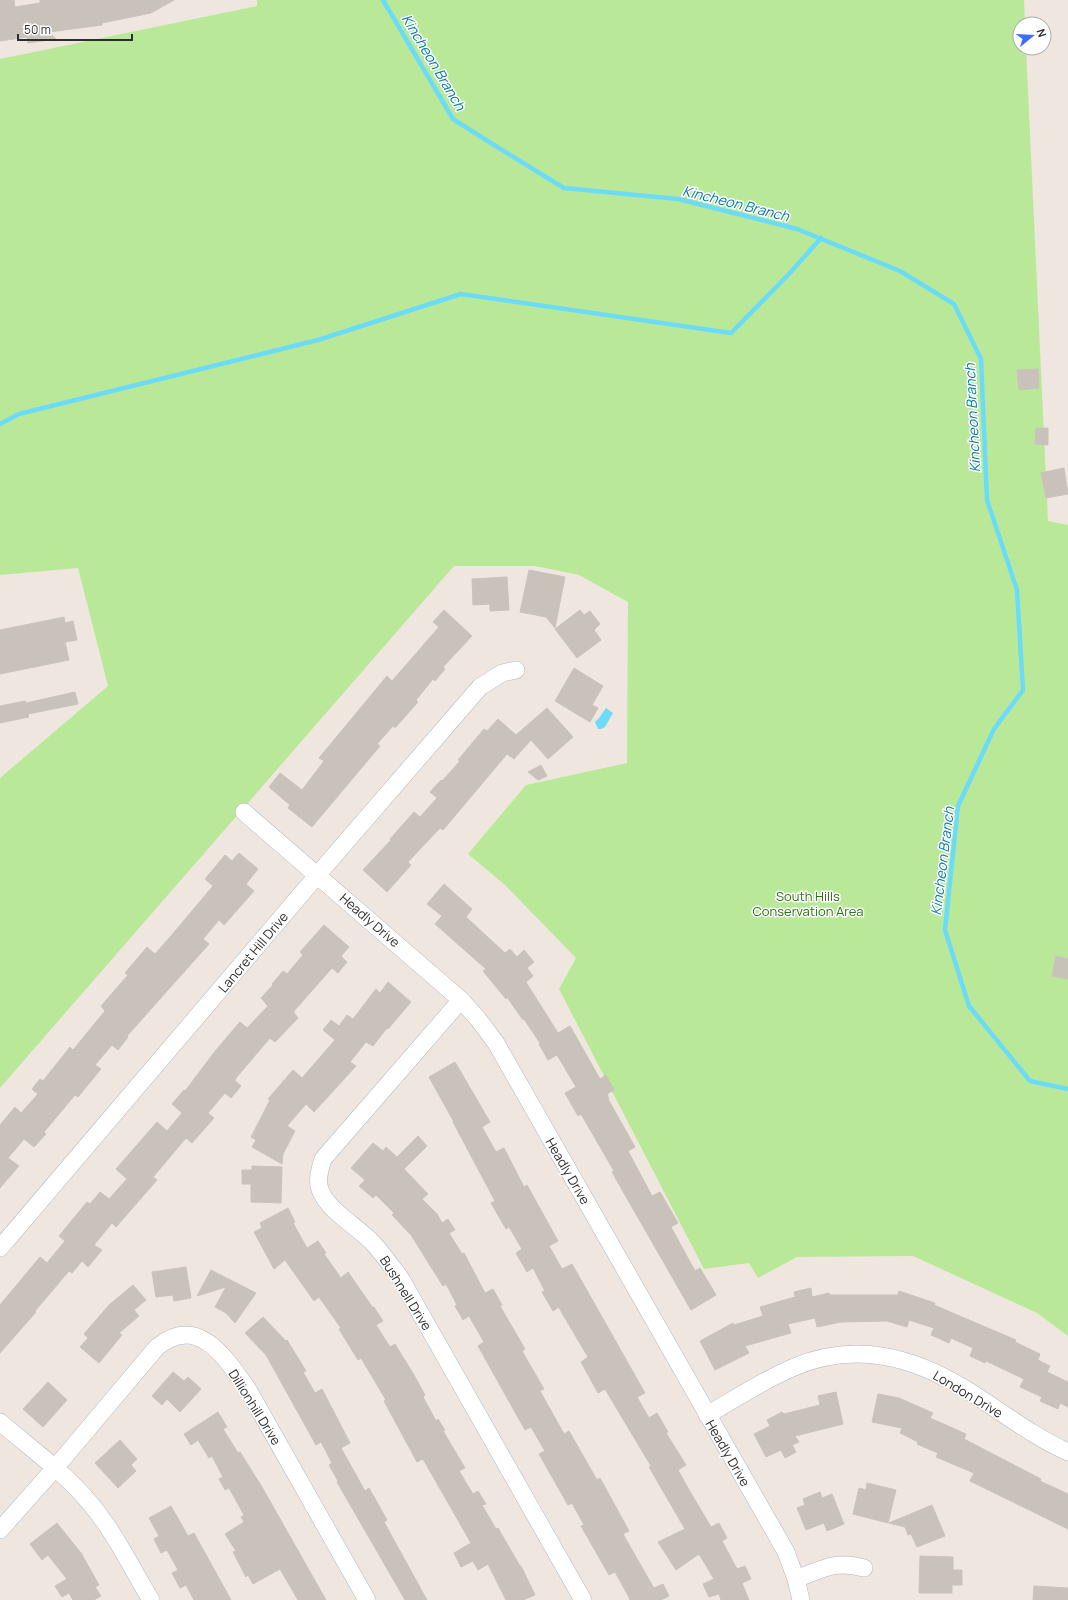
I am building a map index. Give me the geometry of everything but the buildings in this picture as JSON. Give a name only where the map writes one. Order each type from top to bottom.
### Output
[{"type":"street","name":"Lancret Hill Drive","points":[[0,1248],[480,687],[502,673],[516,670]]},
{"type":"street","name":"Headly Drive","points":[[244,812],[462,1000],[496,1043],[786,1552],[796,1579],[801,1600]]},
{"type":"street","name":"Bushnell Drive","points":[[462,1000],[323,1159],[319,1180],[321,1191],[334,1208],[374,1244],[401,1279],[583,1600]]},
{"type":"street","name":"Dillionhill Drive","points":[[0,1530],[157,1347],[174,1336],[185,1334],[204,1340],[214,1347],[247,1388],[367,1600]]},
{"type":"street","name":"London Drive","points":[[707,1415],[793,1368],[829,1357],[867,1354],[893,1357],[937,1373],[967,1390],[1047,1443],[1068,1452]]},
{"type":"street","points":[[0,1422],[54,1468],[89,1501],[114,1537],[150,1600]]},
{"type":"street","points":[[796,1579],[839,1564],[851,1564],[864,1568]]},
{"type":"green space","name":"South Hills Conservation Area","points":[[257,0],[1024,0],[1025,16],[1012,16],[1012,56],[1026,56],[1048,521],[1068,525],[1068,1336],[1037,1313],[913,1256],[797,1257],[758,1278],[749,1263],[704,1269],[559,989],[576,958],[505,885],[468,854],[526,785],[627,763],[628,602],[579,575],[535,566],[454,566],[0,1088],[0,778],[108,686],[78,568],[0,575],[0,59],[257,6]]},
{"type":"water","points":[[606,708],[613,713],[605,727],[598,729],[595,722]]},
{"type":"waterway","name":"Kincheon Branch","points":[[383,0],[453,119],[564,188],[678,199],[797,229],[900,271],[954,304],[981,359],[987,500],[1017,590],[1023,690],[994,729],[958,806],[945,930],[969,1006],[1030,1081],[1068,1089]]},
{"type":"waterway","points":[[0,424],[19,414],[318,340],[461,294],[731,333],[789,274],[821,238]]}]
